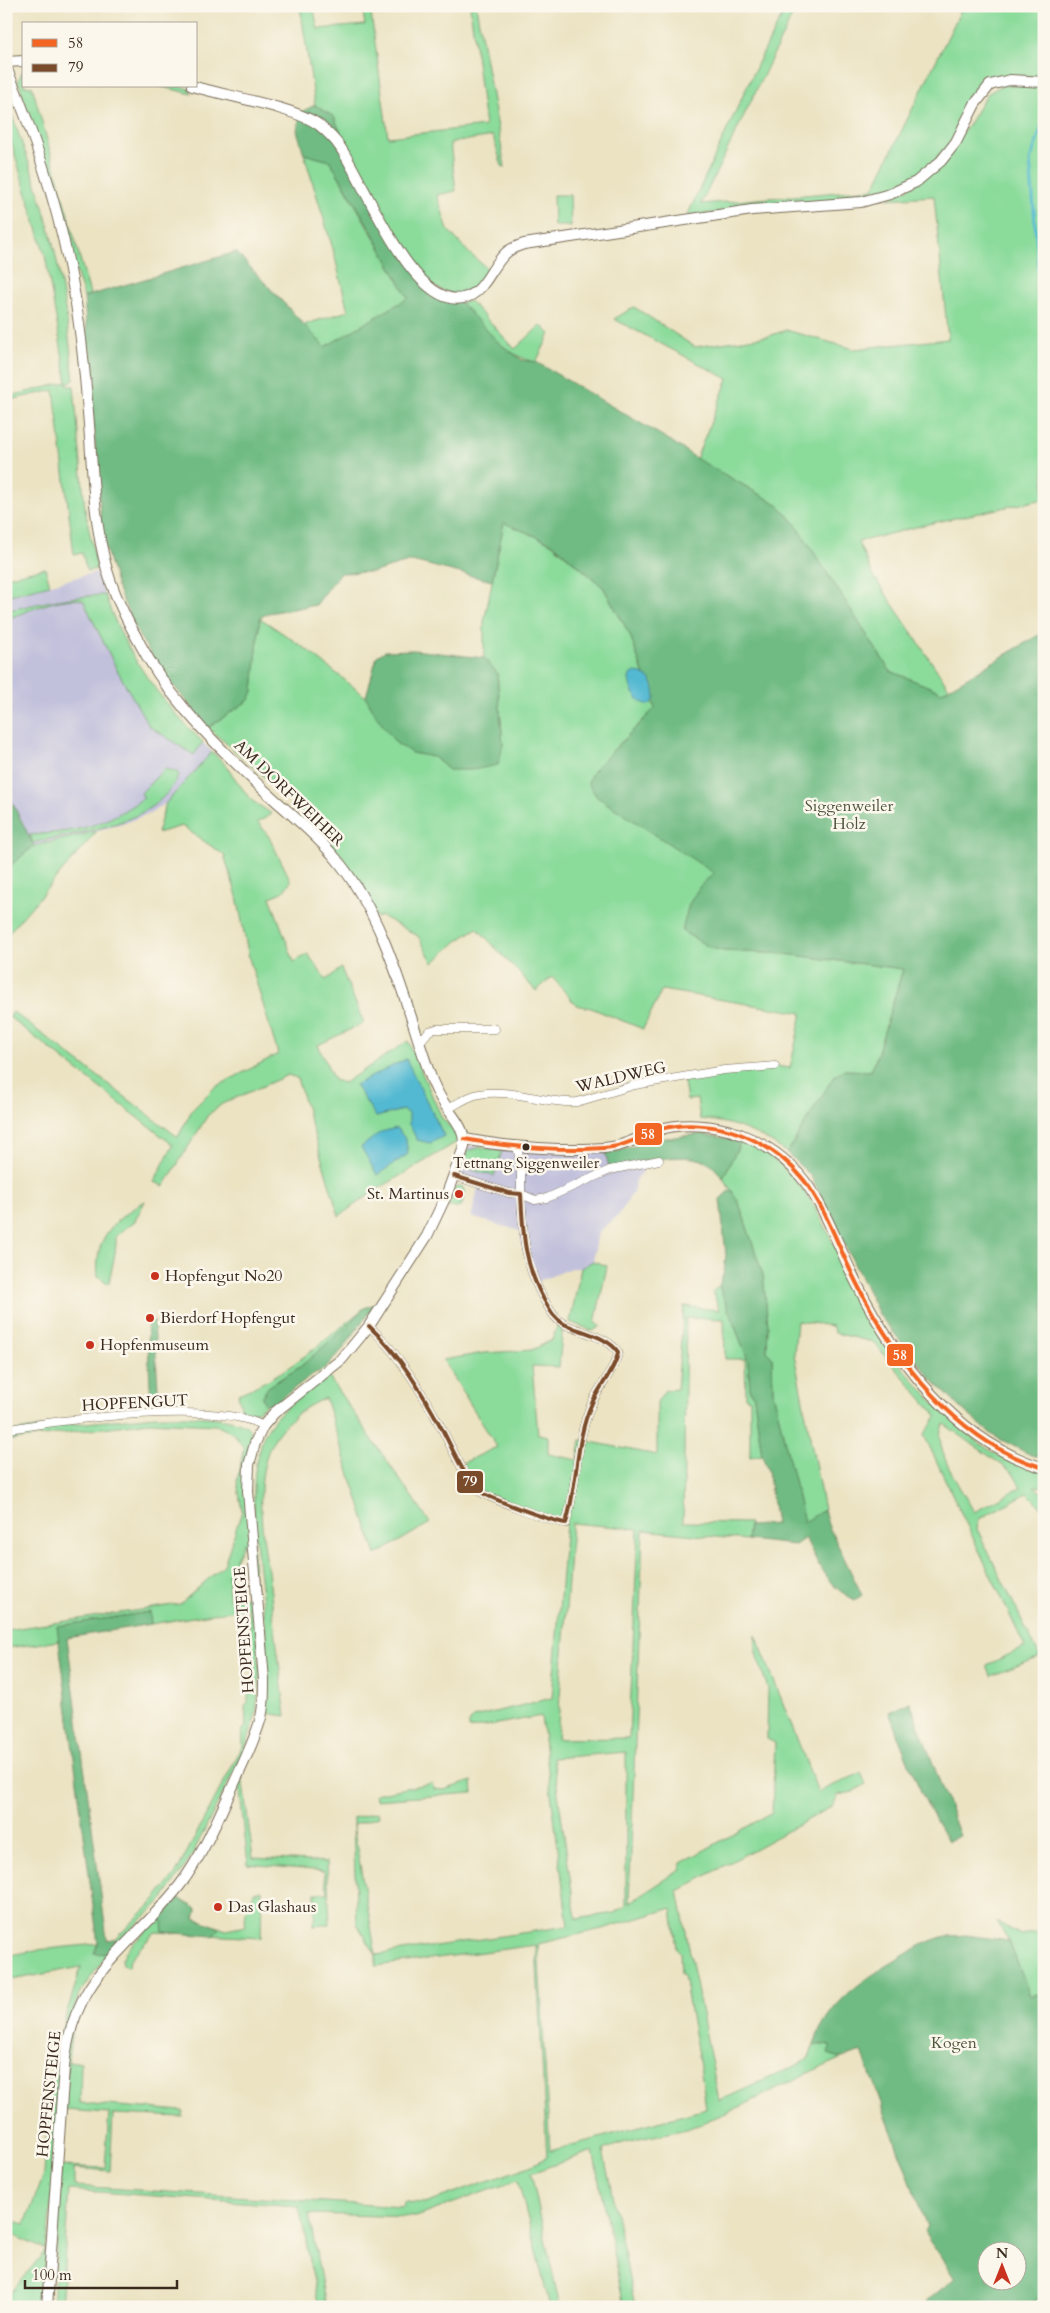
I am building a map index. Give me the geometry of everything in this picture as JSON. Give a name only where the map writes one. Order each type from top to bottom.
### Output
[{"type":"street","points":[[6,62],[22,61]]},
{"type":"street","name":"AM DORFWEIHER","points":[[6,67],[43,164],[60,224],[72,279],[83,351],[96,513],[106,568],[121,607],[150,662],[163,682],[206,732],[264,790],[310,830],[343,868],[386,945],[430,1075],[448,1109],[462,1129],[465,1140]]},
{"type":"street","points":[[198,88],[300,115],[318,125],[339,145],[398,251],[412,271],[427,286],[441,295],[455,299],[472,294],[506,252],[529,242],[752,210],[861,202],[890,194],[916,182],[942,161],[956,142],[975,104],[990,85],[1010,80],[1044,82]]},
{"type":"street","points":[[420,1042],[429,1031],[495,1029]]},
{"type":"street","name":"WALDWEG","points":[[448,1109],[478,1094],[507,1094],[567,1103],[577,1102],[636,1085],[724,1070],[775,1066]]},
{"type":"street","points":[[465,1140],[565,1148],[612,1147],[666,1128],[697,1126],[738,1133],[766,1146],[789,1163],[815,1195],[873,1315],[912,1369],[951,1412],[982,1439],[1014,1457],[1044,1468]]},
{"type":"street","name":"HOPFENSTEIGE","points":[[47,2307],[65,2057],[74,2018],[84,1996],[105,1965],[164,1904],[190,1870],[214,1825],[260,1719],[264,1680],[248,1478],[254,1443],[274,1413],[342,1359],[369,1326],[427,1236],[454,1176],[465,1140]]},
{"type":"street","points":[[369,1326],[403,1365],[441,1426],[474,1488],[551,1520],[566,1523],[583,1428],[588,1412],[615,1362],[618,1352],[613,1346],[595,1336],[564,1324],[549,1309],[537,1287],[526,1257],[521,1169],[517,1145]]},
{"type":"street","points":[[454,1176],[509,1193],[521,1194],[535,1200],[547,1198],[610,1170],[659,1160]]},
{"type":"street","name":"HOPFENGUT","points":[[6,1430],[90,1418],[184,1413],[241,1418],[256,1421],[264,1426]]},
{"type":"street","points":[[1038,2307],[1044,2303]]},
{"type":"shaded area","points":[[97,572],[107,602],[127,645],[156,692],[212,752],[166,803],[152,812],[123,824],[34,846],[6,790],[6,596]]},
{"type":"shaded area","points":[[468,1146],[605,1152],[642,1163],[643,1172],[637,1177],[633,1192],[619,1215],[598,1232],[593,1261],[581,1268],[572,1268],[534,1283],[522,1247],[520,1231],[471,1217],[479,1184],[457,1177]]},
{"type":"green space","points":[[300,6],[313,6],[318,29],[365,25],[362,6],[370,6],[388,137],[485,126],[470,6],[476,6],[505,167],[502,166],[493,136],[450,143],[456,191],[437,195],[448,230],[469,253],[489,270],[471,290],[455,296],[431,285],[408,260],[347,148],[334,117],[315,105]]},
{"type":"green space","points":[[787,6],[797,6],[701,204],[873,189],[963,6],[1044,6],[1044,79],[1009,76],[998,78],[988,83],[980,90],[968,108],[953,139],[940,157],[913,179],[892,189],[870,196],[687,216],[759,61]]},
{"type":"green space","points":[[22,73],[22,88],[33,88],[90,294],[84,297],[18,80]]},
{"type":"green space","points":[[1004,84],[1044,85],[1044,499],[932,523],[858,542],[873,575],[949,688],[942,692],[890,671],[795,523],[777,504],[696,459],[728,379],[614,319],[634,307],[695,347],[769,336],[786,330],[854,349],[948,339],[934,196],[886,199],[908,189],[967,127],[987,94]]},
{"type":"green space","points":[[167,88],[186,88],[190,89],[192,94]]},
{"type":"green space","points":[[6,100],[39,194],[55,252],[61,284],[74,380],[67,383],[68,386],[74,386],[85,509],[97,569],[87,571],[82,553],[74,555],[54,390],[6,401],[6,397],[67,382],[45,255],[6,125]]},
{"type":"green space","name":"Siggenweiler Holz","points":[[315,105],[334,117],[347,148],[408,260],[444,300],[461,303],[500,344],[522,360],[536,362],[671,441],[697,459],[777,504],[795,523],[890,671],[942,692],[1044,632],[1044,1458],[1031,1455],[994,1436],[934,1382],[880,1316],[811,1176],[787,1153],[834,1076],[845,1070],[870,1071],[875,1062],[903,969],[785,954],[724,951],[711,948],[682,931],[689,904],[700,886],[714,873],[597,797],[588,783],[592,772],[655,708],[630,635],[603,587],[552,543],[504,523],[492,581],[412,561],[374,572],[340,573],[316,605],[268,613],[260,618],[253,691],[249,700],[208,728],[174,686],[170,684],[138,634],[117,587],[102,536],[84,297],[236,252],[325,347],[408,298],[330,161],[304,154],[297,130],[301,112]]},
{"type":"green space","points":[[304,154],[330,161],[409,298],[325,347],[303,325],[348,311],[333,249]]},
{"type":"green space","points":[[553,195],[570,195],[571,226],[554,226]]},
{"type":"green space","points":[[470,301],[515,349],[541,325],[550,334],[536,362],[524,359],[495,339],[461,303]]},
{"type":"green space","points":[[504,522],[551,543],[603,587],[630,635],[655,708],[592,772],[588,783],[597,797],[715,873],[700,886],[682,931],[711,948],[724,951],[785,954],[903,969],[875,1062],[870,1071],[845,1070],[815,1107],[787,1153],[767,1140],[746,1130],[724,1123],[700,1119],[697,1099],[687,1100],[683,1077],[775,1066],[790,1068],[802,1013],[662,990],[643,1029],[591,1008],[576,1005],[552,977],[536,991],[477,928],[457,941],[433,963],[418,936],[381,916],[377,918],[355,878],[323,836],[268,780],[208,728],[249,700],[253,691],[260,618],[306,649],[366,697],[377,717],[396,743],[412,753],[434,757],[449,770],[503,745],[497,673],[484,658],[484,622]]},
{"type":"green space","points":[[45,568],[50,585],[6,596],[6,577]]},
{"type":"green space","points":[[105,595],[122,636],[145,675],[173,710],[203,742],[194,755],[149,726],[117,670],[83,600],[73,599],[54,602],[6,619],[6,611],[68,598]]},
{"type":"green space","points":[[413,650],[484,658],[497,673],[503,745],[498,765],[472,770],[449,770],[434,757],[412,753],[396,743],[377,717],[366,697],[377,656],[385,651]]},
{"type":"green space","points":[[212,752],[222,761],[251,800],[272,814],[258,822],[269,837],[291,881],[283,892],[270,897],[294,962],[308,954],[326,980],[341,968],[364,1023],[318,1045],[334,1080],[344,1083],[408,1041],[442,1118],[462,1139],[373,1192],[339,1216],[297,1078],[288,1075],[222,1104],[208,1115],[164,1186],[154,1182],[173,1145],[9,1017],[13,1012],[178,1137],[192,1110],[214,1088],[278,1054],[249,958],[237,896],[224,855],[182,826],[157,833],[166,803]],"holes":[[[406,1059],[417,1140],[409,1114],[402,1110],[376,1117]]]},
{"type":"green space","points":[[164,769],[176,771],[179,775],[168,792],[153,806],[115,824],[33,843],[30,835],[91,826],[122,812],[144,798],[141,793]]},
{"type":"green space","points":[[6,790],[34,846],[6,869]]},
{"type":"green space","points":[[97,831],[6,936],[6,869],[34,846]]},
{"type":"green space","points":[[702,1134],[741,1141],[723,1178],[709,1163],[685,1157],[659,1159],[610,1170],[605,1152],[618,1151],[657,1139]]},
{"type":"green space","points":[[741,1141],[767,1155],[788,1172],[805,1192],[819,1214],[866,1315],[876,1332],[889,1351],[922,1390],[957,1425],[991,1451],[1023,1466],[1044,1472],[1044,1487],[1034,1486],[1044,1495],[1044,1510],[1027,1493],[979,1519],[977,1529],[1040,1657],[991,1676],[987,1665],[1025,1647],[924,1435],[937,1416],[873,1342],[835,1333],[832,1326],[797,1321],[794,1354],[824,1510],[804,1523],[773,1392],[772,1358],[767,1351],[768,1325],[763,1275],[739,1203],[723,1178]],"holes":[[[944,1424],[1012,1472],[1021,1487],[974,1512],[944,1456],[941,1444],[941,1433]]]},
{"type":"green space","points":[[481,1147],[502,1151],[494,1176],[463,1167],[468,1151]]},
{"type":"green space","points":[[462,1186],[465,1192],[462,1205],[457,1208],[448,1207],[455,1187]]},
{"type":"green space","points":[[731,1189],[739,1203],[763,1275],[768,1325],[767,1351],[772,1358],[773,1392],[804,1522],[824,1510],[828,1525],[862,1595],[855,1600],[836,1588],[824,1574],[805,1538],[795,1545],[747,1540],[749,1526],[776,1524],[768,1471],[762,1455],[754,1397],[750,1391],[748,1360],[719,1286],[724,1272],[726,1255],[720,1199]]},
{"type":"green space","points":[[145,1201],[135,1221],[116,1236],[115,1254],[109,1284],[98,1276],[99,1250],[103,1240],[115,1223]]},
{"type":"green space","points":[[593,1261],[607,1266],[595,1323],[601,1326],[593,1331],[570,1322],[581,1268]]},
{"type":"green space","points":[[719,1286],[748,1360],[750,1391],[754,1397],[762,1455],[750,1457],[750,1399],[746,1398],[745,1359],[725,1359],[724,1319],[686,1318],[683,1522],[749,1523],[747,1540],[643,1530],[629,1903],[680,1870],[681,1863],[772,1813],[775,1743],[767,1739],[768,1689],[756,1653],[756,1635],[818,1792],[861,1773],[866,1784],[853,1792],[838,1795],[833,1806],[678,1891],[719,2101],[802,2063],[809,2058],[814,2044],[831,2046],[828,2054],[842,2058],[801,2076],[738,2108],[687,2129],[625,2142],[603,2150],[635,2307],[624,2307],[593,2151],[531,2173],[560,2307],[550,2307],[518,2180],[415,2217],[309,2214],[326,2307],[319,2307],[299,2206],[69,2190],[61,2307],[53,2307],[61,2166],[105,2168],[109,2113],[65,2110],[68,2062],[81,2062],[80,2103],[183,2111],[183,2117],[113,2114],[110,2171],[74,2168],[74,2186],[403,2207],[404,2202],[425,2203],[530,2166],[547,2157],[536,1945],[376,1966],[376,1955],[568,1926],[541,1716],[469,1729],[469,1723],[474,1717],[552,1698],[566,1523],[477,1490],[461,1464],[497,1447],[443,1360],[484,1353],[532,1350],[552,1340],[558,1324],[563,1324],[559,1367],[532,1366],[538,1434],[548,1436],[548,1454],[578,1460],[581,1440],[657,1455],[657,1402],[665,1390],[677,1389],[684,1306],[719,1310],[713,1291]],"holes":[[[572,1523],[638,1529],[629,1738],[557,1739]],[[626,1752],[626,1905],[614,1913],[576,1919],[553,1758]],[[672,1908],[677,1949],[680,1952],[681,1974],[684,1975],[706,2109],[550,2151],[538,1944],[606,1928]]]},
{"type":"green space","points":[[375,1304],[343,1349],[323,1370],[313,1374],[276,1402],[265,1405],[262,1397],[268,1387],[300,1367],[364,1308]]},
{"type":"green space","points":[[364,1308],[301,1366],[270,1387],[262,1397],[265,1405],[258,1411],[242,1412],[238,1394],[289,1367]]},
{"type":"green space","points":[[147,1321],[154,1321],[159,1406],[151,1407]]},
{"type":"green space","points":[[328,1376],[430,1523],[376,1555],[325,1398],[298,1413],[276,1436],[267,1455],[263,1472],[261,1506],[286,1716],[265,1713],[267,1688],[264,1614],[254,1516],[256,1465],[261,1443],[270,1425],[282,1411]]},
{"type":"green space","points":[[156,1416],[199,1416],[232,1420],[243,1424],[254,1437],[247,1458],[260,1673],[256,1714],[245,1749],[190,1859],[163,1899],[117,1943],[115,1939],[152,1903],[175,1875],[243,1745],[242,1731],[246,1726],[245,1706],[248,1702],[248,1691],[253,1687],[252,1676],[255,1674],[248,1608],[151,1624],[149,1612],[58,1626],[59,1641],[6,1648],[6,1630],[180,1604],[224,1565],[242,1511],[237,1481],[244,1448],[234,1434],[216,1425],[149,1422],[6,1441],[6,1433],[35,1428]],"holes":[[[244,1542],[251,1597],[229,1600],[228,1575]]]},
{"type":"green space","points":[[150,1612],[151,1624],[67,1638],[107,1940],[115,1939],[117,1943],[107,1954],[94,1953],[98,1944],[57,1626]]},
{"type":"green space","points":[[910,1702],[960,1836],[948,1841],[922,1794],[889,1712]]},
{"type":"green space","points":[[242,1776],[253,1858],[327,1862],[330,1924],[314,1926],[315,1893],[327,1893],[324,1871],[248,1864],[239,1784]]},
{"type":"green space","points":[[472,1781],[473,1793],[376,1800],[375,1794],[432,1783],[434,1789],[444,1790]]},
{"type":"green space","points":[[377,1812],[378,1817],[353,1825],[353,1818]]},
{"type":"green space","points":[[353,1825],[376,1955],[357,1924]]},
{"type":"green space","points":[[262,1890],[261,1938],[155,1932],[130,1959],[129,1967],[123,1965],[122,1959],[126,1951],[178,1898],[197,1909],[195,1918],[226,1930],[246,1926],[246,1913],[250,1900],[254,1892]]},
{"type":"green space","points":[[178,1898],[197,1909],[195,1918],[218,1927],[213,1936],[163,1932],[161,1916]]},
{"type":"green space","points":[[997,1922],[1021,1935],[1044,1931],[1044,1993],[1030,1996],[1009,1941]]},
{"type":"green space","name":"Kogen","points":[[966,1935],[1009,1941],[1030,1996],[1044,1993],[1044,2307],[929,2307],[927,2301],[955,2278],[924,2231],[927,2227],[862,2052],[842,2058],[828,2054],[831,2046],[814,2044],[820,2030],[836,2006],[857,1986],[927,1942],[949,1936]]},
{"type":"green space","points":[[98,1944],[94,1953],[107,1954],[79,1994],[74,2009],[46,2250],[6,2232],[6,2219],[25,2224],[44,2174],[49,2096],[57,2044],[81,1967],[6,1981],[6,1956],[36,1950]]},
{"type":"green space","points":[[46,2250],[42,2307],[6,2307],[6,2298]]},
{"type":"water","points":[[636,672],[646,676],[653,685],[655,699],[649,705],[637,698],[632,691],[629,678],[631,674]]},
{"type":"water","points":[[406,1059],[444,1136],[430,1143],[417,1140],[409,1124],[409,1114],[402,1110],[376,1117],[355,1085]]},
{"type":"water","points":[[397,1128],[406,1140],[408,1154],[377,1175],[361,1147],[381,1132]]},
{"type":"waterway","points":[[1044,121],[1030,160],[1039,273],[1044,279]]},
{"type":"transit line","name":"58","points":[[465,1139],[538,1148],[578,1149],[612,1147],[652,1132],[688,1125],[721,1128],[740,1134],[765,1146],[786,1161],[815,1196],[872,1313],[910,1369],[932,1395],[957,1419],[984,1439],[1013,1456],[1044,1468]]},
{"type":"transit line","name":"79","points":[[369,1326],[391,1349],[410,1375],[472,1485],[482,1493],[520,1509],[566,1523],[586,1417],[595,1397],[611,1371],[618,1352],[600,1338],[564,1324],[549,1309],[537,1285],[528,1260],[521,1194],[509,1193],[454,1176]]},
{"type":"place","name":"Tettnang Siggenweiler","points":[[526,1147]]},
{"type":"place","name":"St. Martinus","points":[[459,1194]]},
{"type":"place","name":"Hopfengut No20","points":[[155,1276]]},
{"type":"place","name":"Bierdorf Hopfengut","points":[[150,1318]]},
{"type":"place","name":"Hopfenmuseum","points":[[90,1345]]},
{"type":"place","name":"Das Glashaus","points":[[218,1907]]}]
